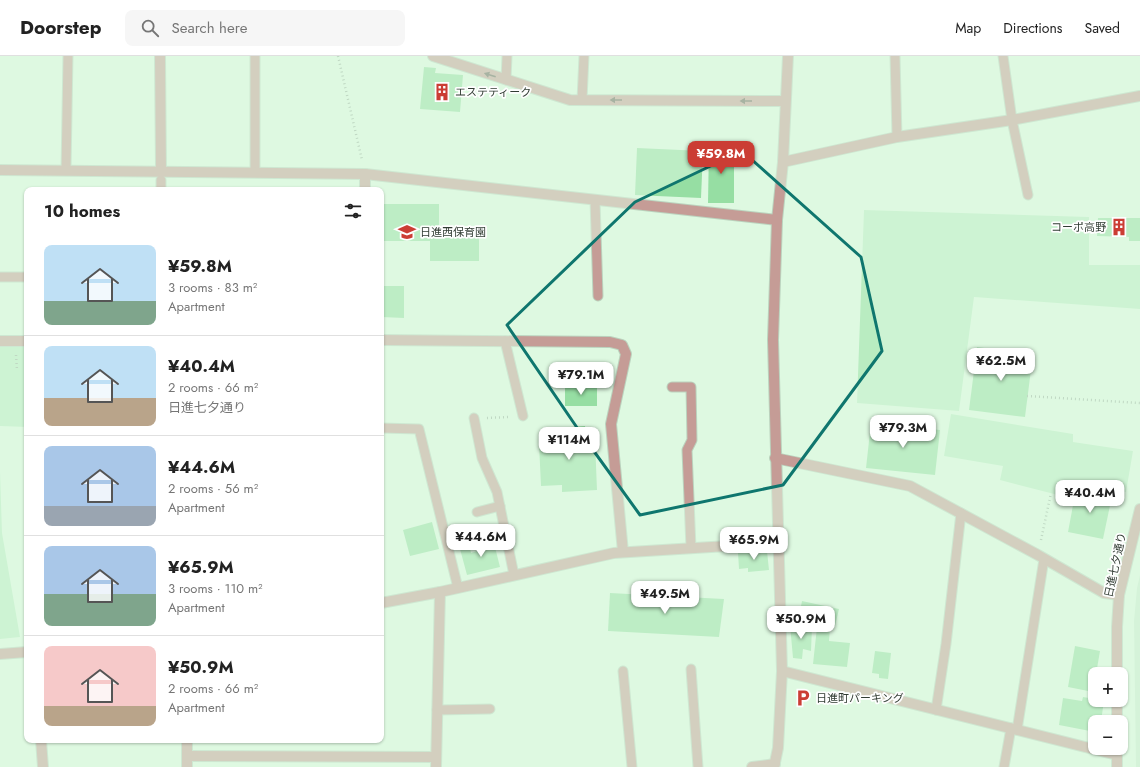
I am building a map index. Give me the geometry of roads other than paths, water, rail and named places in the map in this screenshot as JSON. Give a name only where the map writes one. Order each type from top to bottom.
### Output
[{"type":"street","points":[[160,56],[161,181]]},
{"type":"street","points":[[433,56],[570,100],[785,101]]},
{"type":"street","points":[[752,767],[774,765],[778,748],[782,671],[775,458],[773,340],[777,220],[783,162],[788,56]]},
{"type":"street","points":[[783,162],[897,138],[1012,120],[1140,96]]},
{"type":"street","points":[[0,170],[66,170],[161,181],[255,172],[365,174],[777,220]]},
{"type":"street","points":[[365,174],[365,187]]},
{"type":"street","points":[[384,340],[610,342],[622,344],[626,354],[611,424],[623,552]]},
{"type":"street","points":[[0,341],[24,341]]},
{"type":"street","points":[[775,458],[910,486],[1104,593],[1119,595]]},
{"type":"street","name":"日進七夕通り","points":[[1117,667],[1119,595],[1140,509]]},
{"type":"street","points":[[384,602],[440,592],[614,553],[778,543]]},
{"type":"street","points":[[187,756],[436,762],[440,592]]},
{"type":"street","points":[[0,654],[24,652]]},
{"type":"street","points":[[782,671],[1014,729],[1088,746]]},
{"type":"street","points":[[41,743],[43,767]]},
{"type":"street","points":[[187,743],[187,767]]},
{"type":"street","points":[[1117,755],[1117,767]]},
{"type":"lane","points":[[66,170],[68,56]]},
{"type":"lane","points":[[255,56],[255,172]]},
{"type":"lane","points":[[506,80],[507,56]]},
{"type":"lane","points":[[582,100],[584,56]]},
{"type":"lane","points":[[895,56],[897,138]]},
{"type":"lane","points":[[1003,56],[1012,120],[1028,195]]},
{"type":"lane","points":[[595,200],[598,296]]},
{"type":"lane","points":[[0,277],[24,277]]},
{"type":"lane","points":[[505,341],[523,416]]},
{"type":"lane","points":[[672,387],[691,387],[692,440],[687,450],[691,548]]},
{"type":"lane","points":[[474,418],[482,458],[497,492],[514,575]]},
{"type":"lane","points":[[384,428],[419,429],[458,588]]},
{"type":"lane","points":[[477,512],[500,506]]},
{"type":"lane","points":[[936,710],[946,644],[961,514]]},
{"type":"lane","points":[[1004,767],[1014,729],[1041,557]]},
{"type":"lane","points":[[691,669],[698,767]]},
{"type":"lane","points":[[623,671],[632,767]]},
{"type":"lane","points":[[437,710],[490,709]]},
{"type":"place","name":"エステティーク","points":[[442,92]]},
{"type":"place","name":"コーポ高野","points":[[1119,227]]},
{"type":"place","name":"日進西保育園","points":[[407,232]]},
{"type":"place","name":"日進町パーキング","points":[[803,698]]}]
